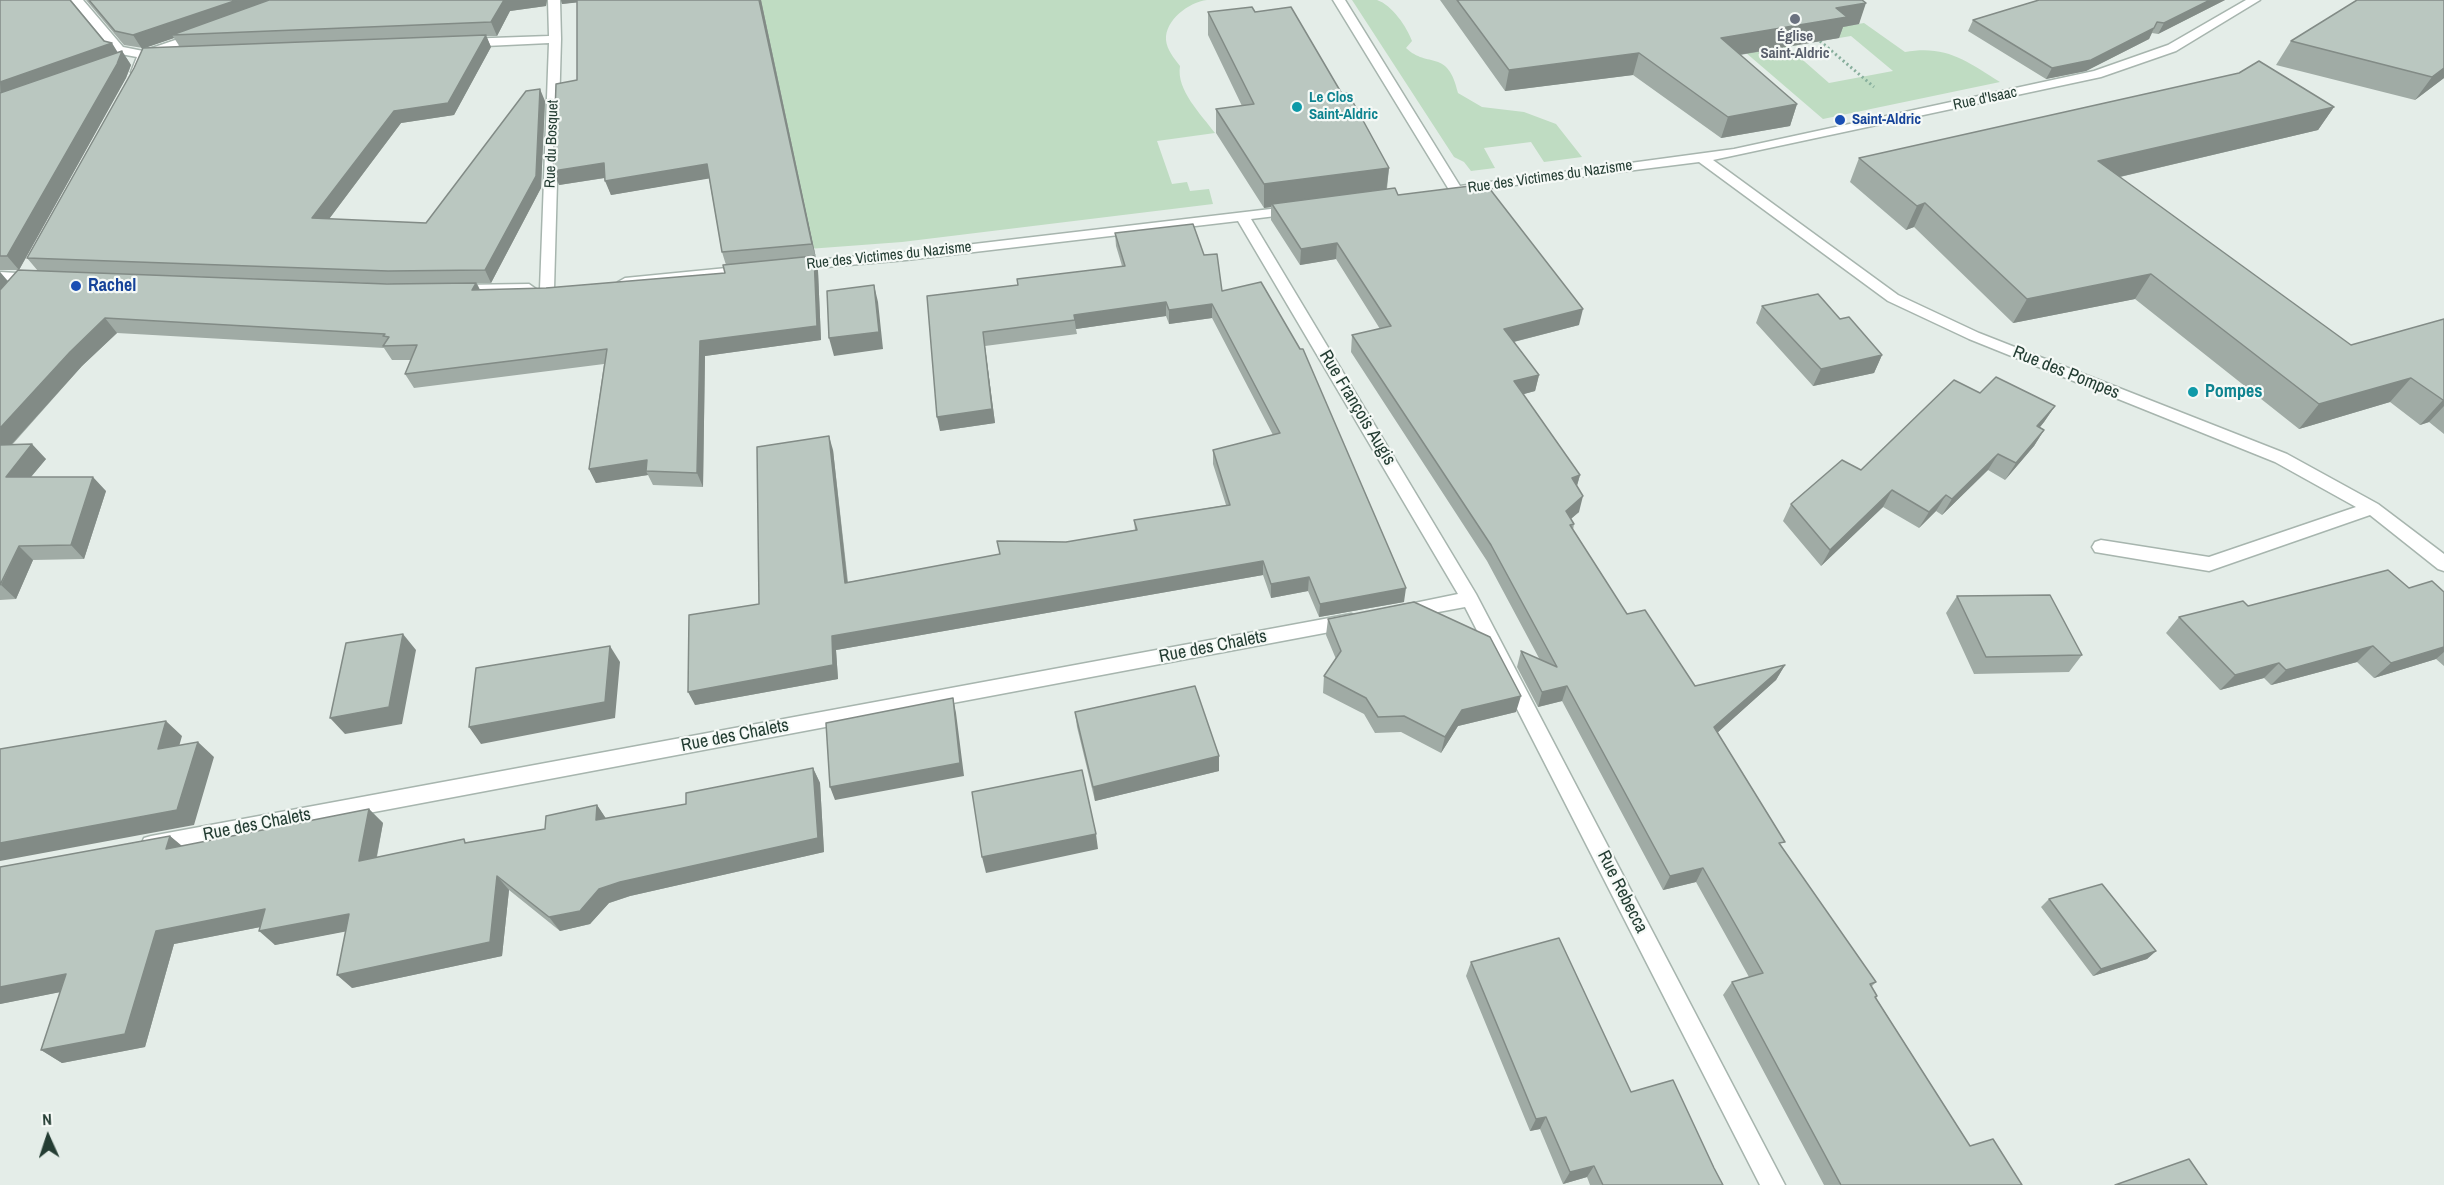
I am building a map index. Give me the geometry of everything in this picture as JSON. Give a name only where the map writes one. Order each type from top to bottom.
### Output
[{"type":"street","points":[[77,0],[119,50],[144,55],[187,53]]},
{"type":"street","name":"Rue du Bosquet","points":[[448,290],[553,288],[554,0]]},
{"type":"street","name":"Rue des Victimes du Nazisme","points":[[1339,0],[1450,190],[1701,157]]},
{"type":"street","name":"Rue d'Isaac","points":[[1701,157],[1778,143],[2097,74],[2172,48],[2254,0]]},
{"type":"street","points":[[124,62],[211,31]]},
{"type":"street","points":[[457,43],[555,39]]},
{"type":"street","points":[[134,80],[144,55]]},
{"type":"street","name":"Rue des Pompes","points":[[1701,157],[1893,298],[1974,336],[2281,458],[2372,508],[2444,564]]},
{"type":"street","name":"Rue des Victimes du Nazisme","points":[[605,284],[906,256],[1306,209]]},
{"type":"street","name":"Rue François Augis","points":[[1243,217],[1470,599]]},
{"type":"street","points":[[0,276],[27,273],[48,279]]},
{"type":"street","points":[[12,292],[27,273]]},
{"type":"street","points":[[2101,547],[2209,564],[2372,508]]},
{"type":"street","name":"Rue des Chalets","points":[[129,849],[1470,599]]},
{"type":"street","name":"Rue Rebecca","points":[[1470,599],[1773,1185]]},
{"type":"path","points":[[1820,41],[1862,77]]},
{"type":"green space","points":[[760,0],[1207,0],[1193,4],[1179,13],[1169,26],[1166,40],[1169,51],[1180,66],[1182,84],[1186,93],[1215,133],[1157,141],[1172,184],[1187,182],[1190,191],[1209,189],[1213,204],[902,242],[808,249],[810,233]]},
{"type":"green space","points":[[1352,0],[1377,0],[1388,7],[1403,23],[1410,35],[1412,41],[1406,48],[1449,70],[1458,93],[1482,107],[1524,112],[1556,124],[1582,157],[1544,162],[1531,142],[1484,148],[1495,168],[1471,171],[1464,162],[1454,157]]},
{"type":"green space","points":[[1864,23],[1905,52],[1933,51],[1956,56],[2000,82],[1823,119],[1738,46],[1787,36],[1798,45],[1788,47],[1829,83],[1893,71],[1851,36],[1839,38],[1829,29]]},
{"type":"building","points":[[0,0],[70,0],[104,41],[112,43],[0,82]]},
{"type":"building","points":[[89,0],[237,0],[133,35],[115,31]]},
{"type":"building","points":[[269,0],[504,0],[491,22],[172,35]]},
{"type":"building","points":[[577,0],[759,0],[812,244],[722,252],[707,164],[605,181],[604,163],[553,171],[556,84],[577,80]]},
{"type":"building","points":[[1457,0],[1862,0],[1866,3],[1836,8],[1847,17],[1721,38],[1797,104],[1728,117],[1639,53],[1509,70]]},
{"type":"building","points":[[2039,0],[2210,0],[2164,23],[2157,22],[2154,28],[2091,60],[2052,68],[1973,20]]},
{"type":"building","points":[[2357,0],[2444,0],[2444,68],[2432,77],[2291,41]]},
{"type":"building","name":"Le Clos Saint-Aldric","points":[[1252,7],[1255,12],[1291,7],[1342,94],[1348,93],[1389,168],[1264,184],[1216,109],[1254,104],[1208,12]]},
{"type":"building","points":[[486,35],[448,103],[394,111],[312,218],[426,223],[526,91],[540,89],[536,176],[485,270],[388,271],[27,258],[143,48]]},
{"type":"building","points":[[122,51],[117,64],[7,256],[0,256],[0,93]]},
{"type":"building","points":[[2259,61],[2334,107],[2098,161],[2351,345],[2444,319],[2444,400],[2411,378],[2319,404],[2151,274],[2027,299],[1925,203],[1917,206],[1859,158],[2239,73]]},
{"type":"building","points":[[1486,184],[1583,309],[1504,329],[1539,375],[1514,381],[1580,475],[1572,478],[1583,496],[1566,511],[1574,524],[1570,525],[1627,614],[1645,610],[1695,686],[1785,665],[1714,727],[1785,842],[1779,843],[1876,982],[1870,984],[1877,996],[1875,997],[1970,1146],[1993,1139],[2022,1185],[1841,1185],[1732,982],[1763,973],[1703,868],[1670,876],[1567,686],[1542,692],[1521,651],[1557,667],[1491,545],[1352,335],[1391,326],[1337,243],[1301,249],[1272,204],[1395,188],[1398,195]]},
{"type":"building","points":[[1193,224],[1204,255],[1217,254],[1222,291],[1261,282],[1300,349],[1303,349],[1406,588],[1320,604],[1309,577],[1271,584],[1263,561],[832,636],[833,665],[688,692],[689,615],[759,604],[757,447],[829,436],[845,583],[1000,554],[997,541],[1066,542],[1137,530],[1134,520],[1230,505],[1213,450],[1280,433],[1212,304],[1169,310],[1166,302],[1074,315],[1075,320],[983,332],[992,409],[937,417],[927,296],[1018,285],[1017,279],[1125,266],[1115,233]]},
{"type":"building","points":[[814,256],[817,326],[700,341],[697,473],[646,471],[647,460],[589,469],[607,349],[405,374],[417,345],[383,346],[389,337],[383,336],[385,334],[105,318],[70,352],[0,428],[0,290],[18,270],[387,284],[476,283],[472,290],[546,288],[725,273],[723,265]]},
{"type":"building","points":[[874,285],[879,332],[829,338],[827,291]]},
{"type":"building","points":[[1818,294],[1840,319],[1849,317],[1882,355],[1821,369],[1762,306]]},
{"type":"building","points":[[1996,377],[2055,406],[2037,426],[2044,430],[2016,463],[1998,454],[1952,499],[1946,495],[1929,512],[1892,490],[1830,550],[1791,504],[1842,460],[1861,470],[1954,380],[1980,393]]},
{"type":"building","points":[[32,444],[6,477],[93,477],[71,545],[19,546],[0,585],[0,445]]},
{"type":"building","points":[[2388,570],[2409,588],[2432,581],[2444,592],[2444,647],[2391,663],[2373,646],[2286,670],[2279,663],[2235,675],[2179,617],[2243,601],[2248,606]]},
{"type":"building","points":[[2050,595],[2082,655],[1986,657],[1957,596]]},
{"type":"building","points":[[1414,602],[1490,637],[1521,696],[1462,710],[1445,737],[1404,716],[1378,717],[1366,698],[1324,676],[1341,651],[1328,619]]},
{"type":"building","points":[[403,634],[389,707],[330,718],[346,643]]},
{"type":"building","points":[[610,646],[605,702],[469,727],[476,668]]},
{"type":"building","points":[[1195,686],[1219,756],[1093,787],[1075,712]]},
{"type":"building","points":[[953,698],[960,763],[830,787],[826,723]]},
{"type":"building","points":[[166,721],[158,749],[198,742],[177,810],[0,843],[0,749]]},
{"type":"building","points":[[813,768],[818,838],[620,882],[599,889],[580,911],[549,917],[497,876],[490,942],[337,975],[349,914],[259,931],[265,909],[156,931],[125,1034],[41,1050],[66,974],[0,987],[0,867],[170,836],[166,849],[369,809],[359,861],[464,839],[465,843],[545,829],[546,816],[597,805],[596,820],[686,804],[686,793]]},
{"type":"building","points":[[1082,770],[1096,834],[982,857],[972,792]]},
{"type":"building","points":[[2102,884],[2156,951],[2101,969],[2049,899]]},
{"type":"building","points":[[1559,938],[1631,1092],[1673,1080],[1723,1185],[1603,1185],[1594,1166],[1570,1172],[1546,1117],[1536,1119],[1471,962]]},
{"type":"building","points":[[2189,1159],[2207,1185],[2115,1185]]},
{"type":"place","name":"Église Saint-Aldric","points":[[1795,19]]},
{"type":"place","name":"Le Clos Saint-Aldric","points":[[1297,107]]},
{"type":"place","name":"Saint-Aldric","points":[[1840,120]]},
{"type":"place","name":"Rachel","points":[[76,286]]},
{"type":"place","name":"Pompes","points":[[2193,392]]}]
